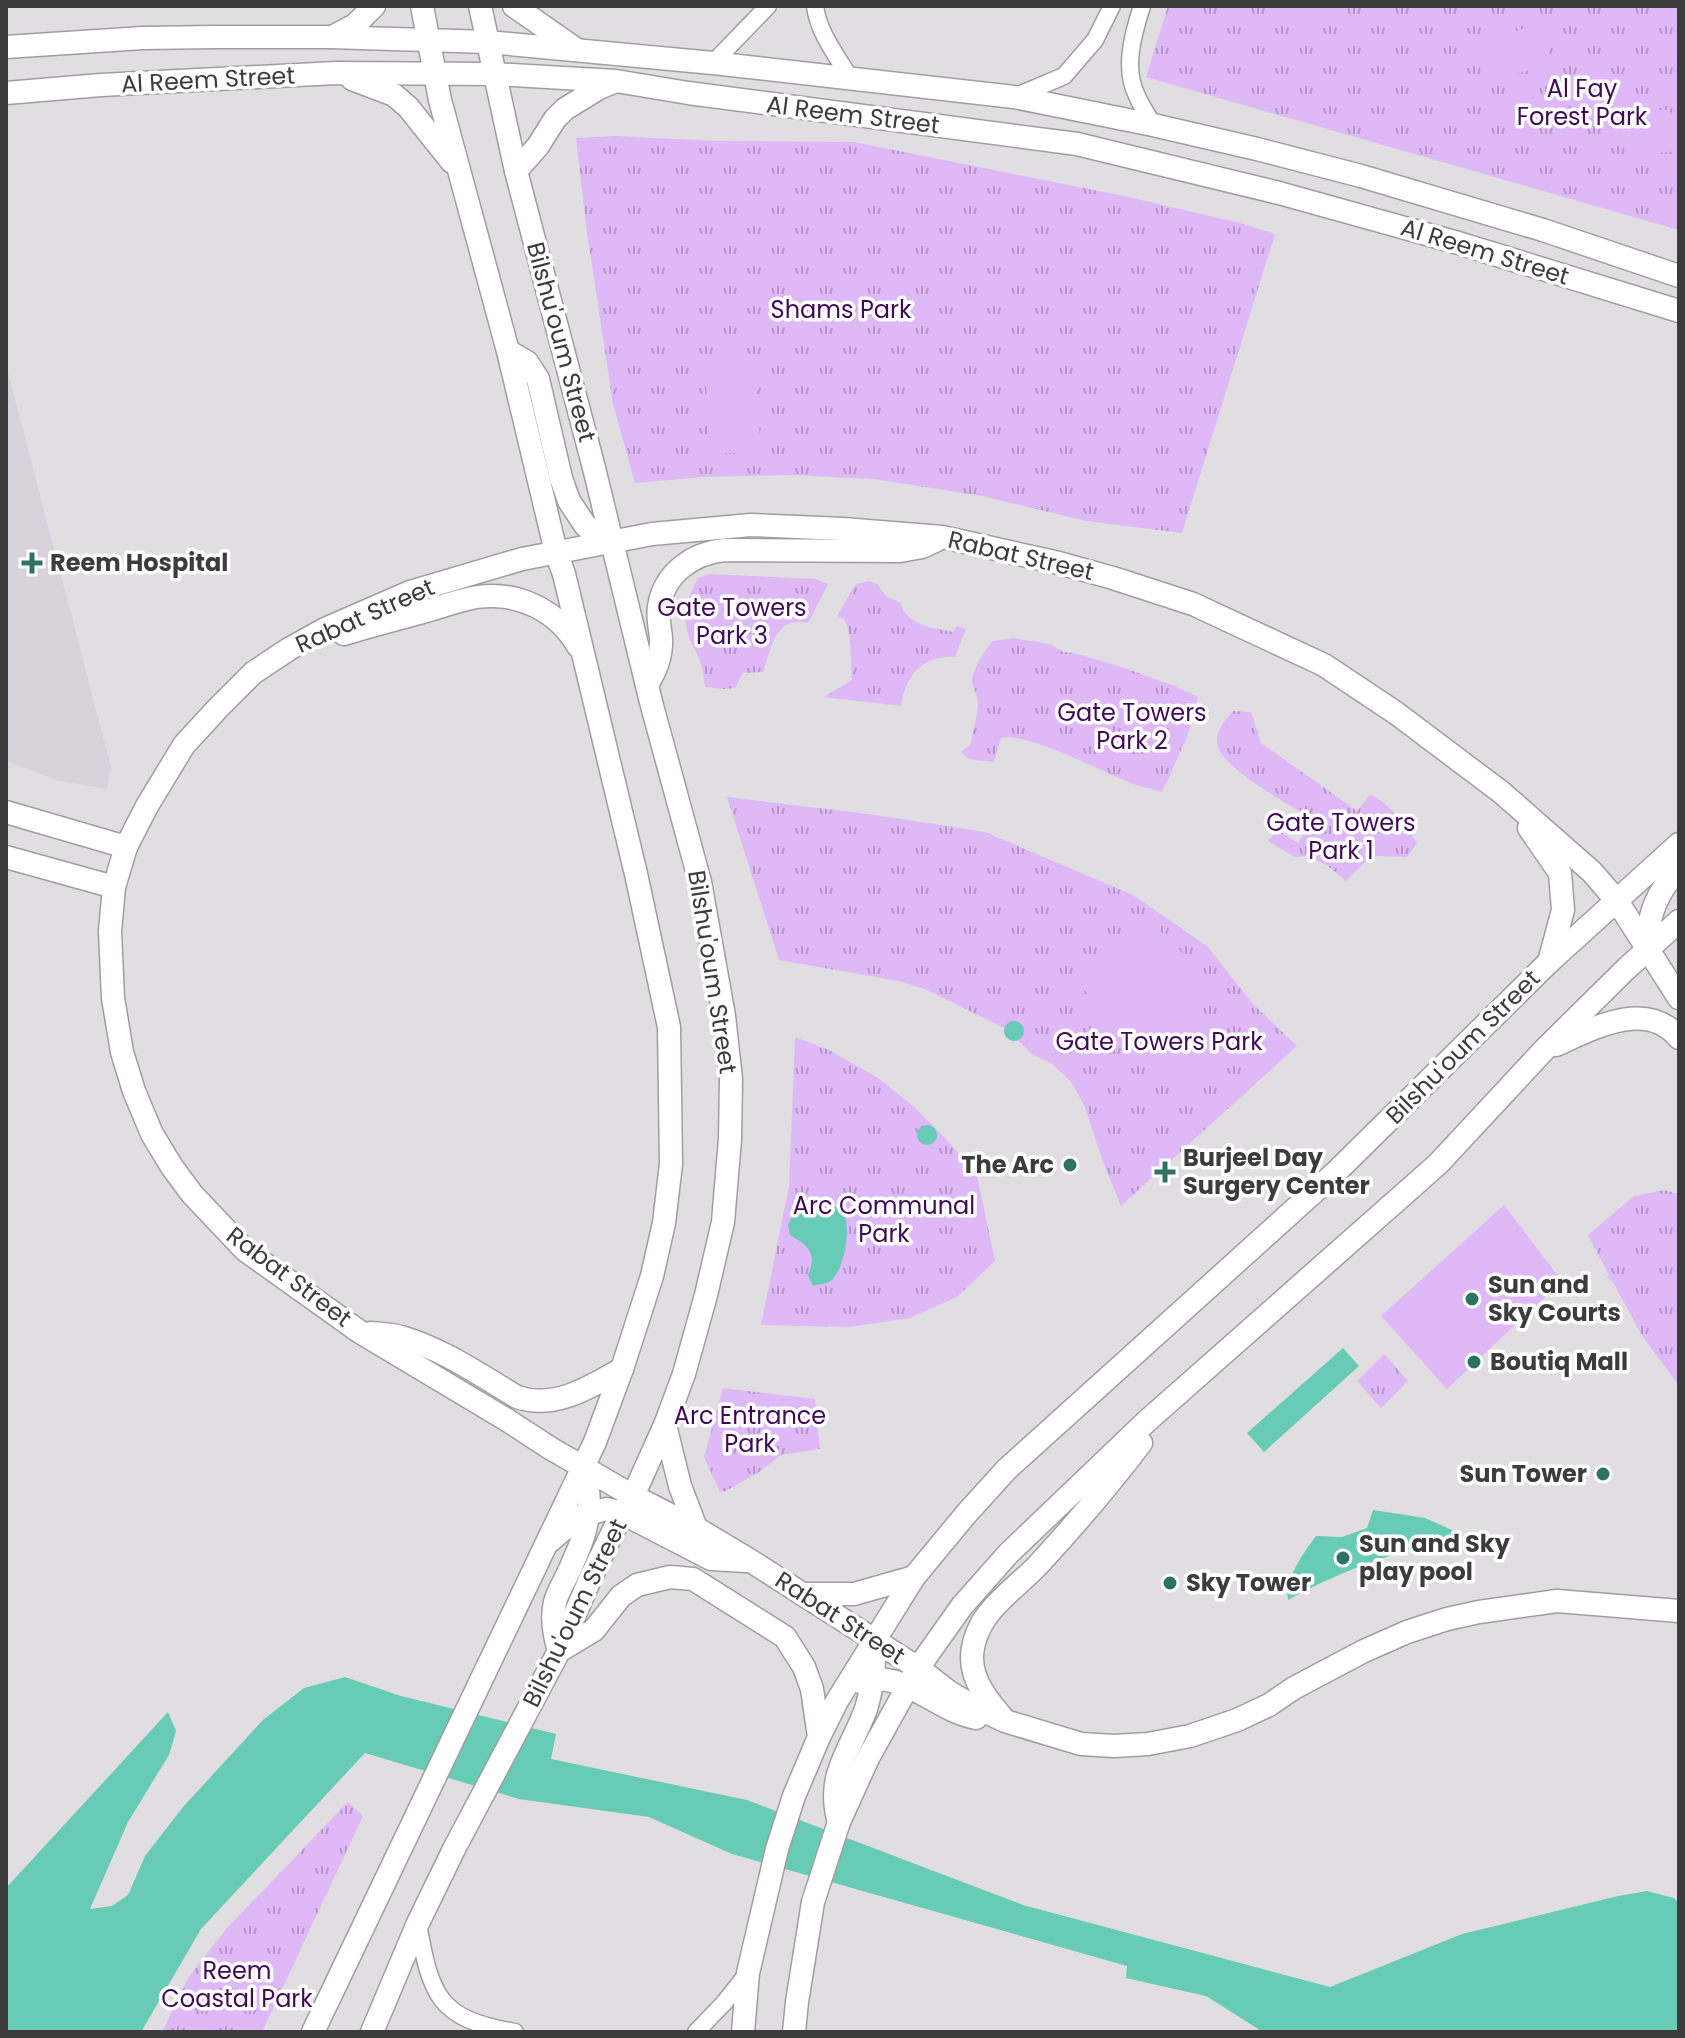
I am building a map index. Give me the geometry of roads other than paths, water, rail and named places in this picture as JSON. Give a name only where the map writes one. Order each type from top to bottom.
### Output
[{"type":"main road","points":[[330,37],[355,25],[374,6]]},
{"type":"main road","points":[[313,2032],[595,1442],[652,1276],[664,1223],[671,1164],[669,1027],[564,574],[440,100],[422,6]]},
{"type":"main road","name":"Bilshu'oum Street","points":[[372,2032],[418,1923],[559,1651],[591,1577],[665,1425],[684,1374],[723,1222],[730,1139],[731,1079],[724,1016],[700,882],[516,171],[480,6]]},
{"type":"main road","points":[[514,6],[578,51]]},
{"type":"main road","name":"Al Reem Street","points":[[6,47],[143,38],[330,37],[488,42],[713,63],[1014,97],[1153,125],[1361,176],[1543,230],[1679,276]]},
{"type":"main road","points":[[336,73],[394,95],[428,130],[461,176]]},
{"type":"main road","name":"Al Reem Street","points":[[6,93],[336,73],[494,74],[616,81],[1077,144],[1279,193],[1455,242],[1679,311]]},
{"type":"main road","points":[[516,171],[565,109],[616,81]]},
{"type":"main road","points":[[508,351],[527,362],[538,379],[569,501],[585,525],[596,535],[613,541]]},
{"type":"main road","name":"Rabat Street","points":[[1679,998],[1617,901],[1592,872],[1501,792],[1396,713],[1324,665],[1193,604],[1059,563],[942,537],[751,525],[652,534],[522,559],[410,592],[325,629],[289,649],[253,673],[184,745],[126,847],[114,887],[110,931],[113,998],[120,1038],[134,1091],[152,1134],[192,1194],[245,1250],[360,1332],[582,1467],[627,1505],[696,1528],[874,1639],[913,1677],[1005,1721],[1081,1744],[1148,1744],[1190,1736],[1237,1720],[1364,1651],[1447,1619],[1557,1601],[1679,1611]]},
{"type":"main road","points":[[647,685],[661,649],[658,619],[661,595],[681,566],[691,559],[725,550],[900,551],[922,547],[942,537]]},
{"type":"main road","points":[[289,649],[467,599],[493,596],[523,600],[545,612],[567,630],[583,655]]},
{"type":"main road","points":[[1501,792],[1560,873],[1563,910],[1549,962]]},
{"type":"main road","points":[[6,812],[126,847]]},
{"type":"main road","name":"Bilshu'oum Street","points":[[743,2032],[748,1973],[781,1836],[794,1796],[837,1701],[914,1577],[1007,1469],[1335,1173],[1549,962],[1679,844]]},
{"type":"main road","points":[[6,857],[114,887]]},
{"type":"main road","points":[[1648,950],[1651,912],[1663,888],[1679,869]]},
{"type":"main road","points":[[794,2032],[813,1902],[839,1822],[868,1758],[913,1677],[962,1606],[1008,1554],[1147,1421],[1438,1164],[1544,1050],[1679,921]]},
{"type":"main road","points":[[1544,1050],[1593,1029],[1634,1017],[1660,1023],[1679,1038]]},
{"type":"main road","points":[[360,1332],[398,1336],[421,1343],[528,1401],[547,1401],[581,1392],[622,1369]]},
{"type":"main road","points":[[1005,1721],[981,1689],[973,1665],[976,1637],[984,1620],[1001,1597],[1026,1578],[1059,1542],[1129,1458],[1144,1439],[1147,1421]]},
{"type":"main road","points":[[665,1425],[680,1486],[696,1528]]},
{"type":"main road","points":[[582,1467],[589,1494],[589,1514],[587,1528],[555,1604],[554,1636],[559,1651],[594,1630],[621,1596],[637,1585],[670,1577],[693,1579],[785,1637],[804,1667],[812,1689],[819,1737]]},
{"type":"main road","points":[[543,1547],[578,1517],[627,1505],[711,1559],[751,1561]]},
{"type":"main road","points":[[801,1594],[854,1594],[914,1577]]},
{"type":"main road","points":[[839,1822],[835,1782],[865,1711],[873,1679],[874,1639]]},
{"type":"main road","points":[[837,1701],[855,1685],[873,1679],[913,1677]]},
{"type":"street","points":[[713,63],[768,6]]},
{"type":"street","points":[[815,6],[826,38],[850,78]]},
{"type":"street","points":[[1112,7],[1116,17],[1121,20],[1133,21],[1140,12]]},
{"type":"street","points":[[1014,97],[1064,76],[1095,40],[1112,7]]},
{"type":"street","points":[[1140,12],[1131,48],[1130,73],[1135,94],[1153,125]]},
{"type":"street","points":[[418,1923],[426,1968],[437,1994],[446,2005],[470,2020],[515,2032]]},
{"type":"street","points":[[696,2032],[748,1973]]},
{"type":"street","points":[[797,2002],[806,2032]]},
{"type":"place","name":"Reem Hospital","points":[[32,563]]},
{"type":"place","name":"The Arc","points":[[1070,1165]]},
{"type":"place","name":"Burjeel Day Surgery Center","points":[[1165,1172]]},
{"type":"place","name":"Sun and Sky Courts","points":[[1472,1299]]},
{"type":"place","name":"Boutiq Mall","points":[[1474,1362]]},
{"type":"place","name":"Sun Tower","points":[[1603,1474]]},
{"type":"place","name":"Sun and Sky play pool","points":[[1343,1558]]},
{"type":"place","name":"Sky Tower","points":[[1170,1583]]},
{"type":"park label","name":"Al Fay Forest Park","points":[[1582,103]]},
{"type":"park label","name":"Shams Park","points":[[841,310]]},
{"type":"park label","name":"Gate Towers Park 3","points":[[732,622]]},
{"type":"park label","name":"Gate Towers Park 2","points":[[1132,727]]},
{"type":"park label","name":"Gate Towers Park 1","points":[[1341,837]]},
{"type":"park label","name":"Gate Towers Park","points":[[1159,1042]]},
{"type":"park label","name":"Arc Communal Park","points":[[884,1220]]},
{"type":"park label","name":"Arc Entrance Park","points":[[750,1430]]},
{"type":"park label","name":"Reem Coastal Park","points":[[237,1985]]}]
